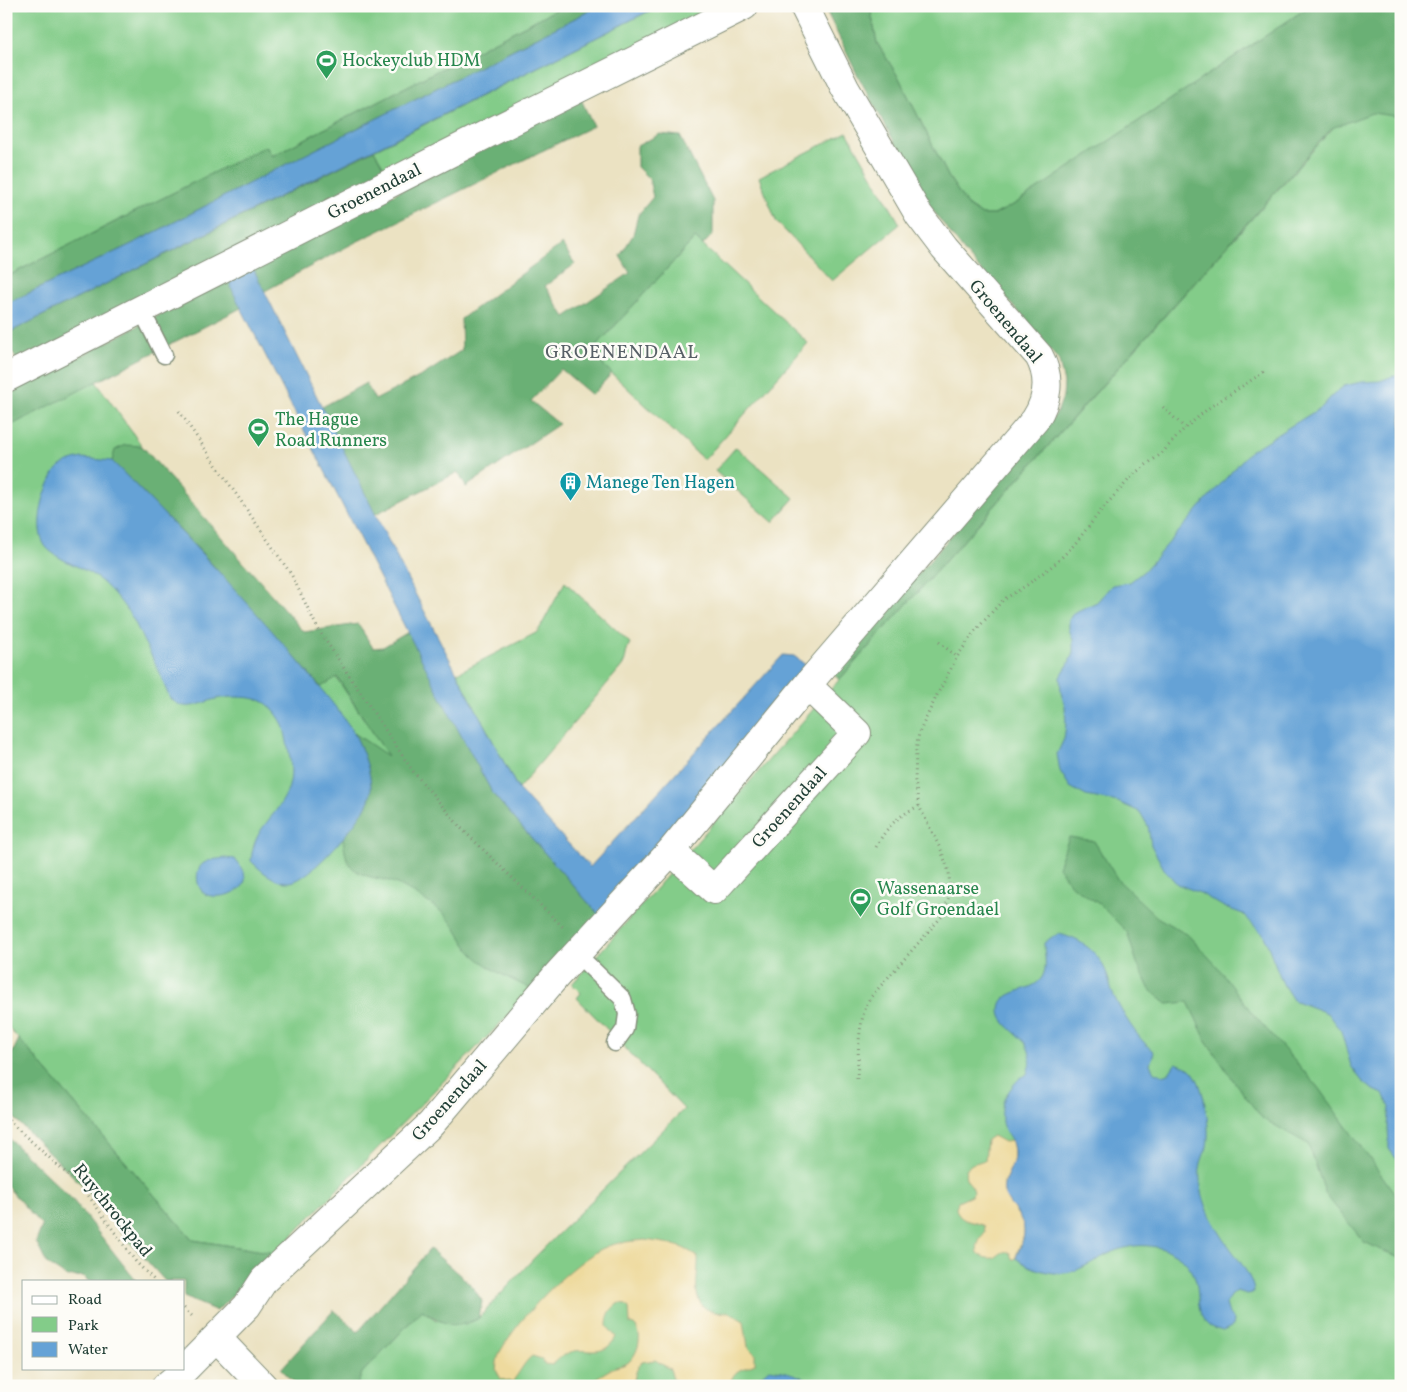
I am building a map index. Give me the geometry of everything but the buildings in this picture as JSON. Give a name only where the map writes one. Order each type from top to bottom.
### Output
[{"type":"street","name":"Groenendaal","points":[[6,378],[494,130],[744,6]]},
{"type":"street","name":"Groenendaal","points":[[185,1368],[247,1306],[264,1280],[431,1124],[580,950],[672,850],[807,685],[1042,410],[1047,382],[1040,356],[944,248],[919,215],[845,88],[804,6]]},
{"type":"street","name":"Groenendaal","points":[[672,850],[714,890],[857,733],[807,685]]},
{"type":"street","points":[[217,1338],[263,1386]]},
{"type":"street","name":"Groenendaal","points":[[166,1386],[183,1370]]},
{"type":"lane","points":[[141,309],[164,355]]},
{"type":"lane","points":[[580,950],[623,999],[627,1014],[625,1029],[614,1043]]},
{"type":"path","points":[[857,1079],[863,1010],[870,998],[943,915],[950,893],[949,872],[941,850],[919,806],[915,781],[919,734],[936,695],[957,657],[974,632],[1003,600],[1027,585],[1068,551],[1135,473],[1160,454],[1210,406],[1267,370]]},
{"type":"path","points":[[1163,407],[1185,428]]},
{"type":"path","points":[[179,411],[291,574],[318,629],[412,770],[461,828],[580,950]]},
{"type":"path","points":[[939,642],[957,657]]},
{"type":"path","points":[[876,847],[891,823],[904,813],[919,806]]},
{"type":"path","name":"Ruychrockpad","points":[[6,1116],[12,1124],[83,1188],[136,1262],[154,1280]]},
{"type":"green space","points":[[6,6],[563,6],[272,156],[266,146],[6,277]]},
{"type":"green space","points":[[563,6],[599,6],[136,242],[6,304],[6,277],[266,146],[272,156]]},
{"type":"green space","points":[[659,6],[731,6],[389,177],[374,150]]},
{"type":"green space","points":[[824,6],[870,6],[877,43],[899,78],[948,176],[967,205],[982,215],[994,215],[1015,204],[1310,6],[1401,6],[1401,117],[1372,113],[1332,128],[839,680],[833,673],[1057,413],[1063,397],[1064,383],[1059,361],[1025,319],[966,254],[929,205],[857,74]]},
{"type":"green space","points":[[870,6],[1310,6],[1015,204],[994,215],[982,215],[967,205],[948,176],[899,78],[877,43]]},
{"type":"green space","name":"Wassenaarse Golf Groendael","points":[[1401,52],[1401,1386],[357,1386],[362,1373],[422,1310],[436,1320],[465,1325],[479,1318],[534,1258],[684,1109],[577,998],[581,993],[572,984],[839,680]]},
{"type":"green space","points":[[581,99],[593,126],[352,244],[263,292],[252,266]]},
{"type":"green space","points":[[847,132],[900,224],[832,281],[776,221],[759,177]]},
{"type":"green space","points":[[660,134],[680,136],[713,201],[713,234],[703,245],[695,238],[590,353],[612,373],[592,395],[561,369],[531,401],[559,424],[466,487],[458,472],[366,519],[313,412],[366,383],[375,400],[425,374],[462,350],[461,319],[562,244],[575,264],[545,286],[565,317],[630,273],[620,256],[633,235],[638,215],[653,197],[649,179],[637,167],[637,146]]},
{"type":"green space","points":[[374,150],[389,177],[18,362],[6,341],[6,334]]},
{"type":"green space","points":[[695,238],[808,343],[704,460],[590,353]]},
{"type":"green space","points":[[228,279],[241,308],[6,428],[6,395]]},
{"type":"green space","points":[[84,365],[142,446],[336,677],[389,757],[533,990],[275,1253],[193,1240],[6,1026],[6,403]]},
{"type":"green space","points":[[125,445],[142,446],[304,632],[358,624],[373,648],[383,647],[408,632],[493,794],[600,916],[533,990],[502,975],[481,961],[469,950],[445,915],[424,899],[397,884],[359,873],[351,866],[346,854],[343,837],[366,806],[371,785],[367,766],[354,733],[388,756],[337,677],[321,687],[202,553],[112,461],[115,450]]},
{"type":"green space","points":[[736,447],[794,498],[773,522],[715,471]]},
{"type":"green space","points":[[565,582],[630,643],[622,666],[518,789],[457,673],[536,633]]},
{"type":"green space","points":[[1069,837],[1094,841],[1118,880],[1157,917],[1189,936],[1217,966],[1253,1014],[1317,1086],[1401,1202],[1401,1259],[1364,1242],[1326,1195],[1308,1144],[1262,1118],[1207,1042],[1188,1002],[1167,1004],[1150,990],[1137,963],[1127,932],[1099,904],[1071,885],[1058,867]]},
{"type":"green space","points":[[19,1039],[193,1240],[275,1253],[217,1311],[185,1297],[185,1280],[164,1280],[85,1188],[14,1118],[6,1105],[6,1066]]},
{"type":"green space","points":[[6,1136],[72,1199],[135,1280],[87,1280],[83,1276],[67,1277],[47,1264],[36,1242],[42,1226],[6,1185]]},
{"type":"green space","points":[[430,1249],[471,1285],[482,1301],[479,1318],[456,1325],[443,1322],[422,1310],[362,1373],[357,1386],[298,1386],[281,1369],[334,1310],[358,1332]]},
{"type":"sand","points":[[993,1136],[1004,1142],[1013,1141],[1014,1162],[1004,1182],[1004,1192],[1024,1224],[1024,1234],[1015,1259],[1012,1259],[1008,1252],[1003,1252],[994,1258],[982,1257],[977,1246],[985,1232],[984,1226],[963,1219],[956,1208],[958,1202],[971,1196],[974,1192],[967,1180],[966,1169],[972,1164],[985,1160],[987,1140]]},
{"type":"sand","points":[[645,1240],[680,1247],[698,1258],[697,1290],[701,1304],[707,1309],[716,1312],[733,1314],[744,1321],[748,1347],[755,1354],[755,1364],[736,1373],[729,1386],[675,1386],[670,1369],[655,1360],[642,1362],[637,1370],[633,1386],[584,1386],[613,1368],[626,1364],[636,1351],[639,1334],[634,1325],[630,1324],[629,1308],[625,1304],[619,1303],[608,1315],[607,1322],[607,1326],[616,1337],[605,1348],[568,1353],[552,1365],[544,1364],[542,1359],[532,1356],[526,1361],[512,1382],[501,1379],[496,1370],[500,1352],[520,1323],[563,1277],[594,1253],[608,1246]]},
{"type":"water","points":[[599,6],[659,6],[6,334],[6,304],[136,242]]},
{"type":"water","points":[[252,266],[408,580],[518,789],[590,867],[783,655],[794,656],[811,669],[600,916],[493,794],[449,713],[234,294],[228,279]]},
{"type":"water","points":[[1401,373],[1401,1165],[1389,1149],[1388,1125],[1390,1107],[1383,1094],[1372,1089],[1362,1081],[1351,1066],[1341,1031],[1327,1013],[1293,1000],[1283,984],[1264,936],[1243,914],[1177,884],[1164,869],[1151,845],[1148,826],[1140,812],[1118,802],[1086,796],[1070,787],[1060,771],[1057,754],[1064,739],[1066,724],[1060,677],[1073,653],[1073,640],[1069,629],[1069,620],[1073,613],[1097,602],[1112,585],[1130,582],[1144,571],[1250,451],[1322,407],[1344,386],[1361,382],[1380,381]]},
{"type":"water","points":[[82,458],[112,461],[249,604],[329,698],[355,735],[370,776],[371,793],[369,800],[357,820],[334,848],[310,872],[299,879],[290,882],[279,881],[251,861],[253,849],[260,831],[282,802],[291,776],[286,736],[282,722],[277,714],[264,702],[247,698],[221,698],[191,706],[176,703],[168,693],[156,665],[126,608],[96,577],[61,558],[45,546],[40,531],[40,514],[49,483],[58,468],[67,462]]},
{"type":"water","points":[[215,859],[235,859],[240,866],[245,877],[243,885],[235,892],[222,896],[205,894],[197,878],[201,866]]},
{"type":"water","points":[[1059,934],[1082,943],[1099,959],[1107,974],[1112,992],[1125,1016],[1135,1032],[1154,1052],[1150,1064],[1154,1072],[1161,1075],[1169,1073],[1176,1063],[1190,1069],[1199,1084],[1203,1094],[1208,1128],[1207,1147],[1200,1172],[1202,1193],[1214,1223],[1246,1270],[1254,1293],[1247,1294],[1237,1291],[1231,1296],[1226,1304],[1229,1314],[1234,1320],[1233,1326],[1223,1331],[1209,1326],[1202,1318],[1193,1272],[1183,1260],[1163,1249],[1147,1246],[1130,1247],[1115,1251],[1077,1270],[1061,1273],[1045,1272],[1029,1266],[1016,1258],[1023,1239],[1024,1228],[1019,1216],[1008,1202],[1004,1193],[1004,1183],[1014,1158],[1014,1149],[1002,1124],[1002,1107],[1004,1099],[1011,1088],[1020,1078],[1027,1074],[1030,1059],[1026,1044],[1004,1022],[1000,1009],[1006,997],[1034,985],[1040,980],[1045,966],[1044,943]]},
{"type":"water","points":[[769,1369],[795,1374],[818,1386],[754,1386],[757,1379]]},
{"type":"place","name":"Hockeyclub HDM","points":[[326,79]]},
{"type":"place","name":"The Hague Road Runners","points":[[259,448]]},
{"type":"place","name":"Manege Ten Hagen","points":[[570,501]]},
{"type":"place","name":"Wassenaarse Golf Groendael","points":[[861,917]]},
{"type":"district","name":"GROENENDAAL","points":[[622,351]]}]
